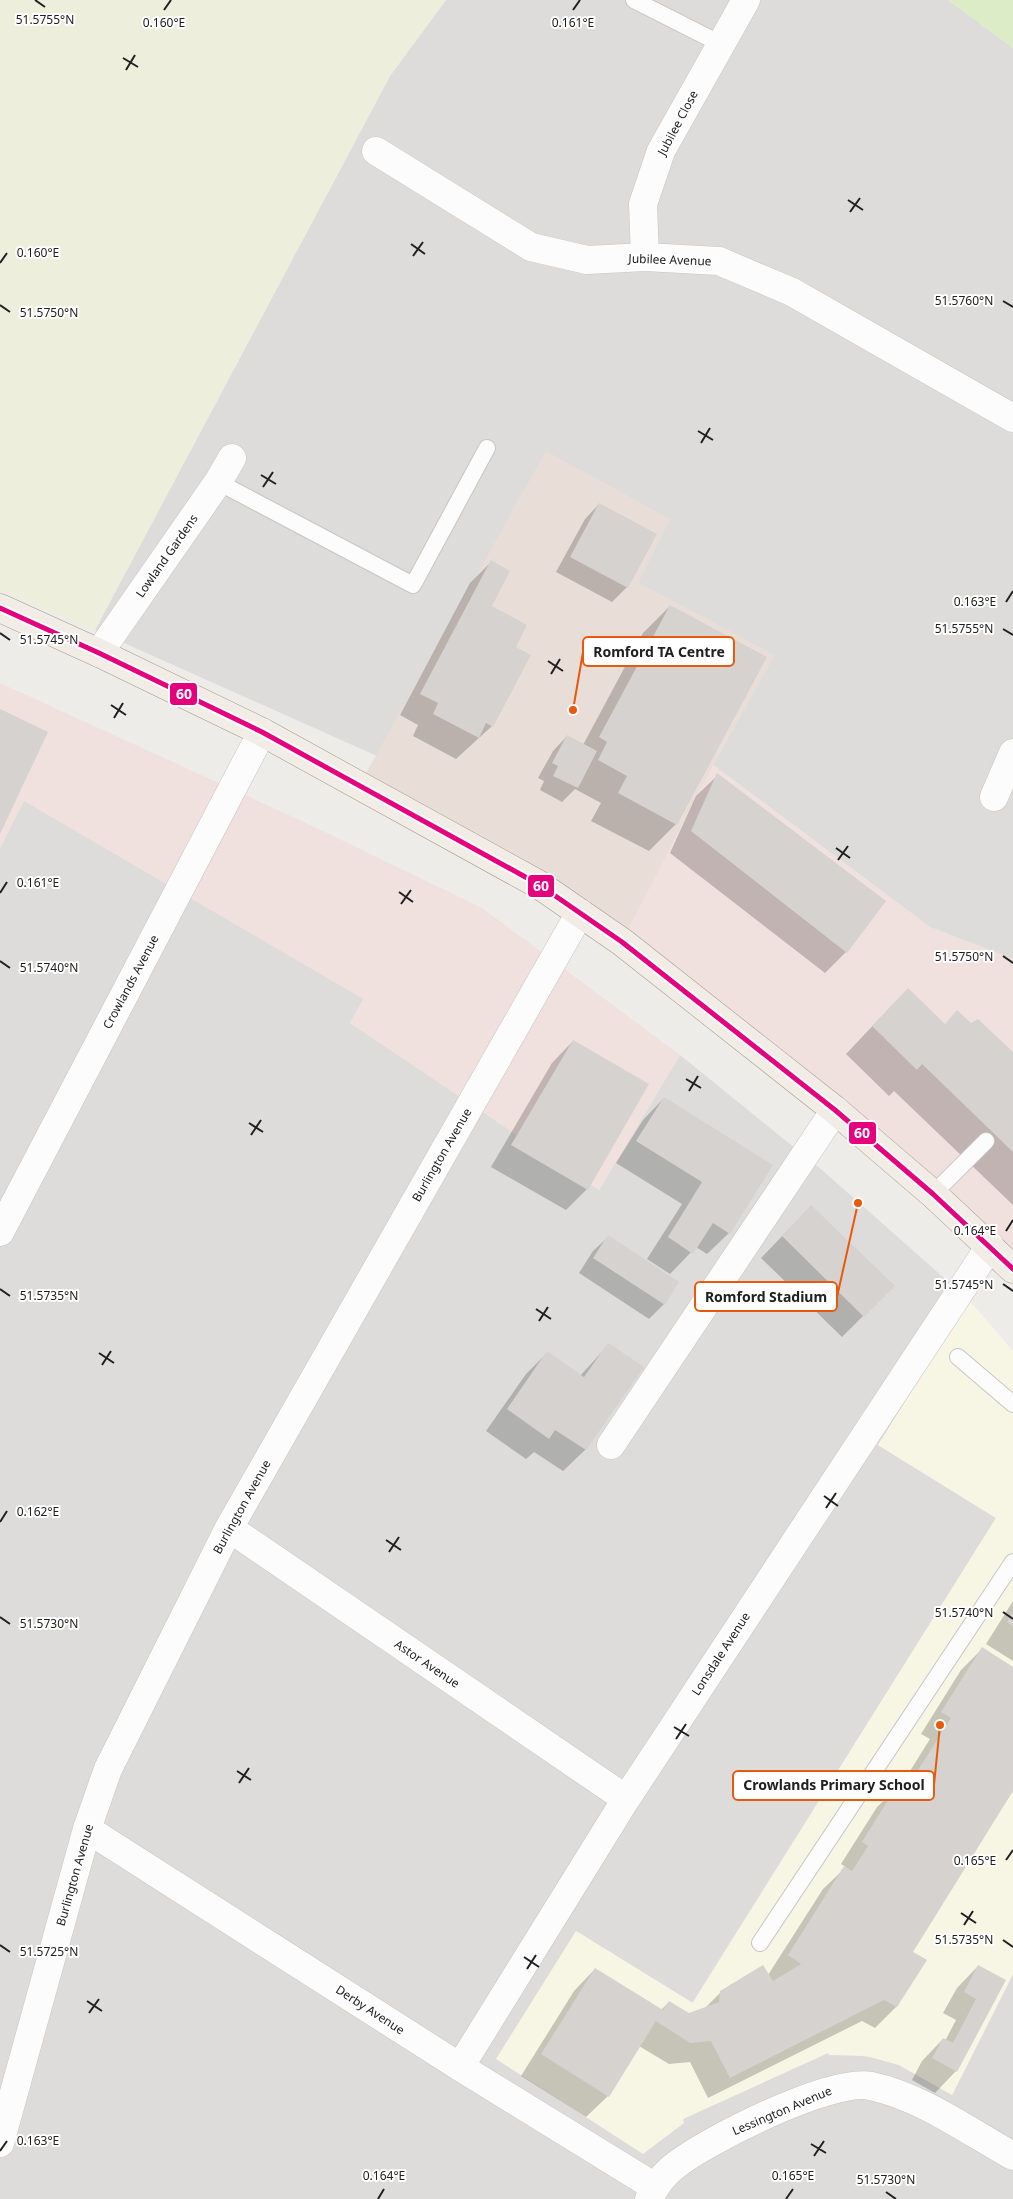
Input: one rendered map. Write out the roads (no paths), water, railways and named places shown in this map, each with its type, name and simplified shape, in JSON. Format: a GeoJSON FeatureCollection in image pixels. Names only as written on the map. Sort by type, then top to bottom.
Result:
{"type":"FeatureCollection","features":[{"type":"Feature","properties":{"kind":"main road"},"geometry":{"type":"LineString","coordinates":[[0,608],[99,653],[262,732],[538,884],[622,942],[835,1110],[933,1194],[1013,1269]]}},
{"type":"Feature","properties":{"kind":"street","name":"Jubilee Close"},"geometry":{"type":"LineString","coordinates":[[645,257],[644,204],[661,151],[746,0]]}},
{"type":"Feature","properties":{"kind":"street","name":"Jubilee Avenue"},"geometry":{"type":"LineString","coordinates":[[376,151],[531,247],[587,260],[645,257],[719,261],[792,292],[1013,418]]}},
{"type":"Feature","properties":{"kind":"street","name":"Lowland Gardens"},"geometry":{"type":"LineString","coordinates":[[99,653],[218,482],[232,458]]}},
{"type":"Feature","properties":{"kind":"street","name":"Crowlands Avenue"},"geometry":{"type":"LineString","coordinates":[[0,1232],[262,732]]}},
{"type":"Feature","properties":{"kind":"street"},"geometry":{"type":"LineString","coordinates":[[994,797],[1013,753]]}},
{"type":"Feature","properties":{"kind":"street","name":"Burlington Avenue"},"geometry":{"type":"LineString","coordinates":[[0,2143],[87,1829],[108,1769],[229,1528],[580,913]]}},
{"type":"Feature","properties":{"kind":"street"},"geometry":{"type":"LineString","coordinates":[[612,1445],[835,1110]]}},
{"type":"Feature","properties":{"kind":"street","name":"Lonsdale Avenue"},"geometry":{"type":"LineString","coordinates":[[460,2067],[626,1799],[990,1246]]}},
{"type":"Feature","properties":{"kind":"street","name":"Astor Avenue"},"geometry":{"type":"LineString","coordinates":[[229,1528],[626,1799]]}},
{"type":"Feature","properties":{"kind":"street","name":"Derby Avenue"},"geometry":{"type":"LineString","coordinates":[[87,1829],[460,2067],[652,2193]]}},
{"type":"Feature","properties":{"kind":"street","name":"Lessington Avenue"},"geometry":{"type":"LineString","coordinates":[[652,2193],[671,2169],[713,2141],[816,2094],[843,2086],[869,2085],[895,2093],[925,2106],[1013,2156]]}},
{"type":"Feature","properties":{"kind":"lane"},"geometry":{"type":"LineString","coordinates":[[634,0],[721,44]]}},
{"type":"Feature","properties":{"kind":"lane"},"geometry":{"type":"LineString","coordinates":[[218,482],[413,585],[487,448]]}},
{"type":"Feature","properties":{"kind":"lane"},"geometry":{"type":"LineString","coordinates":[[933,1194],[986,1141]]}},
{"type":"Feature","properties":{"kind":"lane"},"geometry":{"type":"LineString","coordinates":[[958,1357],[1013,1404]]}},
{"type":"Feature","properties":{"kind":"lane"},"geometry":{"type":"LineString","coordinates":[[760,1943],[1013,1562]]}},
{"type":"Feature","properties":{"kind":"place","name":"Romford TA Centre"},"geometry":{"type":"Point","coordinates":[573,710]}},
{"type":"Feature","properties":{"kind":"place","name":"Romford Stadium"},"geometry":{"type":"Point","coordinates":[858,1203]}},
{"type":"Feature","properties":{"kind":"place","name":"Crowlands Primary School"},"geometry":{"type":"Point","coordinates":[940,1725]}}]}
